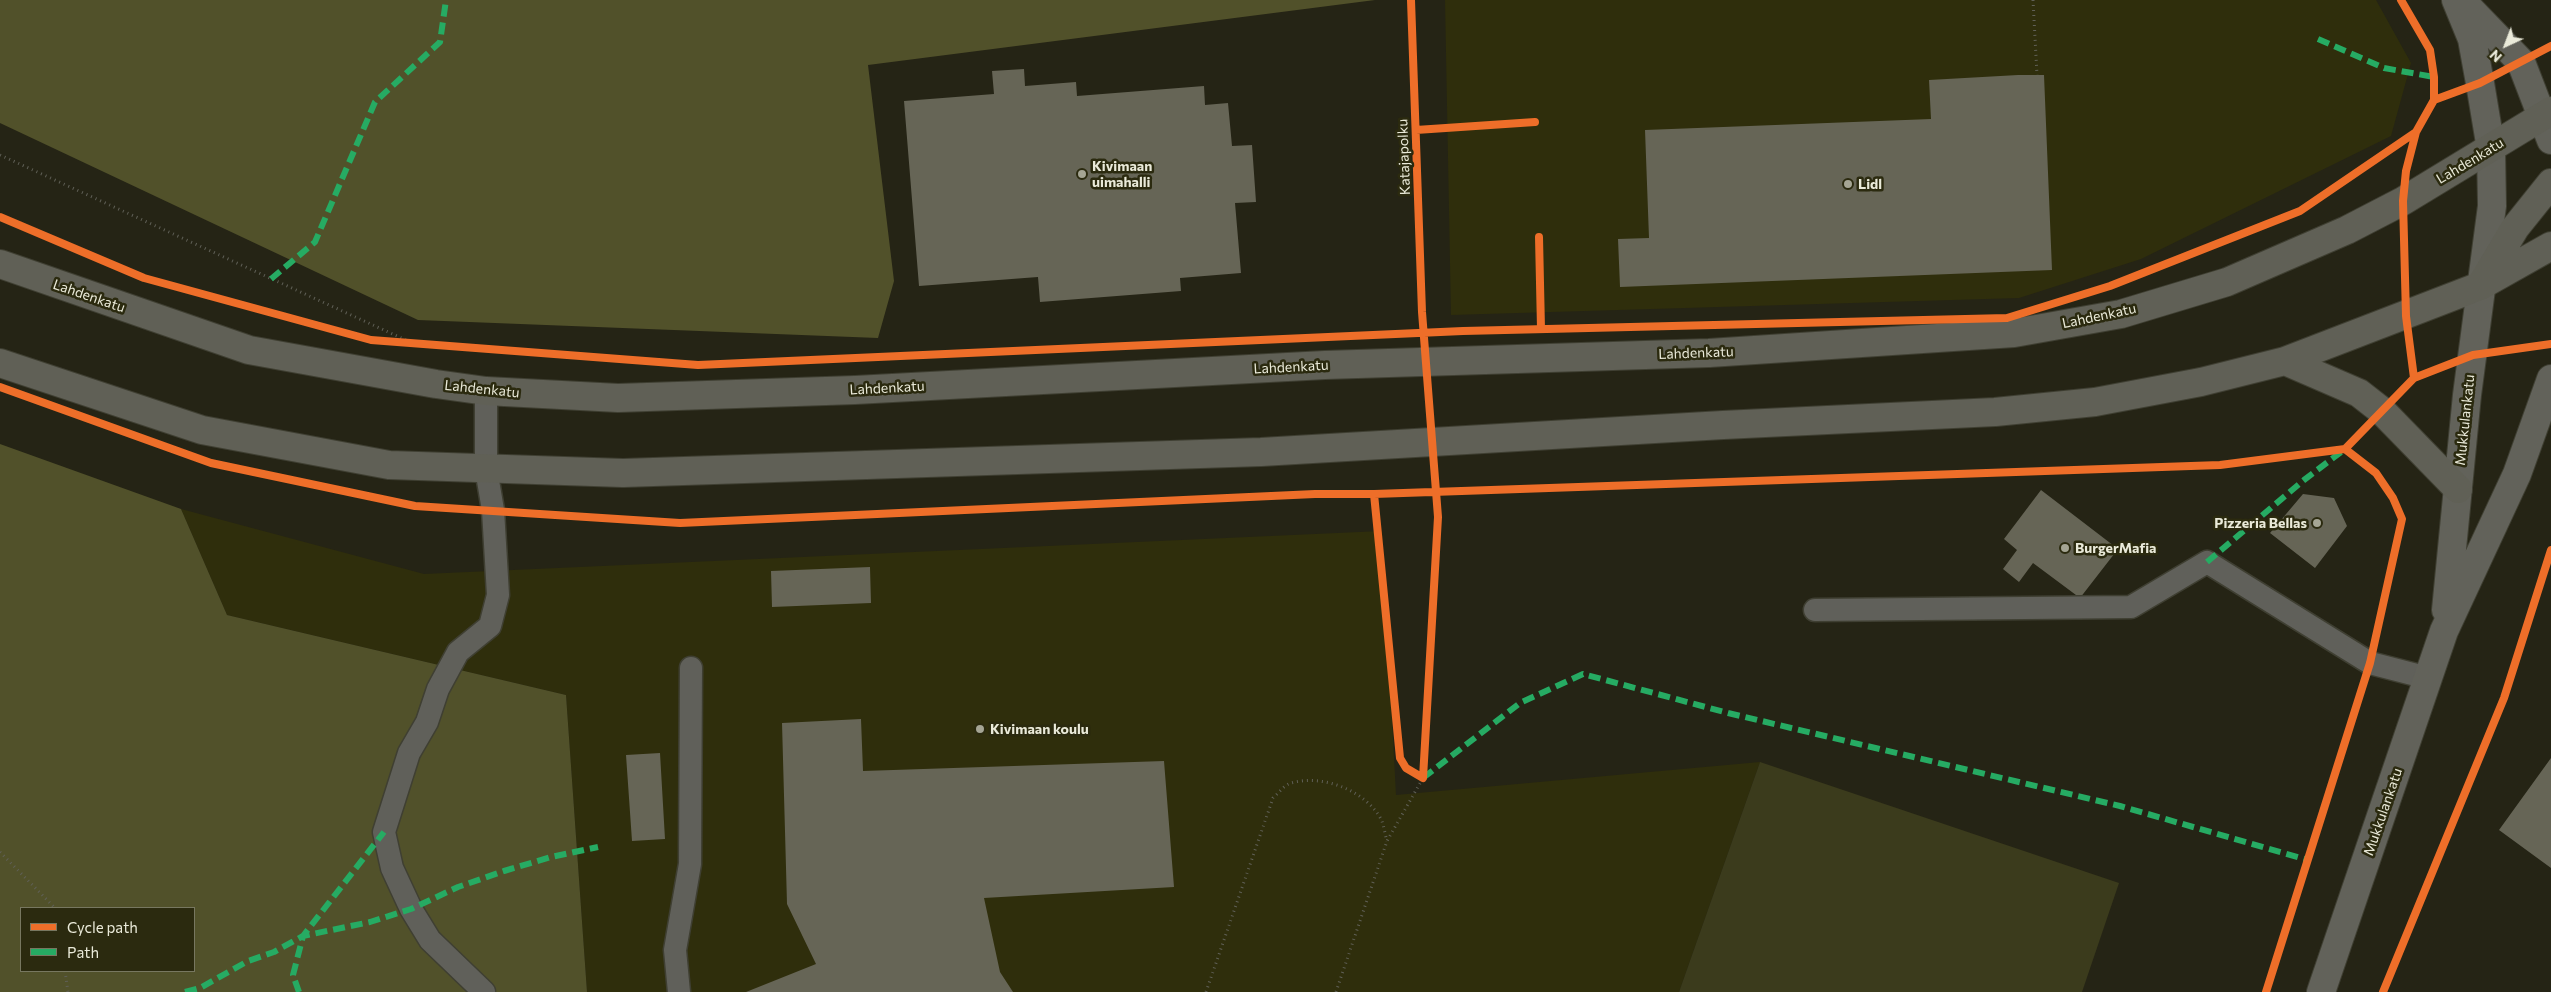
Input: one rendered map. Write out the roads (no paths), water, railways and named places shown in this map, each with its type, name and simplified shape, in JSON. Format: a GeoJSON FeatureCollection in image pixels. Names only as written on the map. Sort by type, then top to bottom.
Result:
{"type":"FeatureCollection","features":[{"type":"Feature","properties":{"kind":"main road","name":"Lahdenkatu"},"geometry":{"type":"LineString","coordinates":[[0,264],[249,350],[436,384],[486,391],[618,398],[845,390],[1325,365],[1709,353],[2014,333],[2121,314],[2227,282],[2347,230],[2403,201],[2491,149],[2548,123]]}},
{"type":"Feature","properties":{"kind":"main road"},"geometry":{"type":"LineString","coordinates":[[2480,286],[2515,228],[2551,184]]}},
{"type":"Feature","properties":{"kind":"main road"},"geometry":{"type":"LineString","coordinates":[[0,363],[202,430],[389,465],[624,473],[1241,453],[1713,425],[1995,412],[2095,402],[2201,382],[2285,361],[2480,286],[2551,246]]}},
{"type":"Feature","properties":{"kind":"main road"},"geometry":{"type":"LineString","coordinates":[[2285,361],[2359,393],[2382,411],[2458,489]]}},
{"type":"Feature","properties":{"kind":"street","name":"Mukkulankatu"},"geometry":{"type":"LineString","coordinates":[[2444,631],[2480,286],[2492,206],[2491,149],[2472,39],[2456,0]]}},
{"type":"Feature","properties":{"kind":"street"},"geometry":{"type":"LineString","coordinates":[[2460,0],[2521,62],[2548,123]]}},
{"type":"Feature","properties":{"kind":"street","name":"Mukkulankatu"},"geometry":{"type":"LineString","coordinates":[[2321,992],[2444,631],[2517,474],[2551,379]]}},
{"type":"Feature","properties":{"kind":"lane"},"geometry":{"type":"LineString","coordinates":[[484,992],[430,940],[411,909],[392,868],[384,832],[409,753],[427,722],[438,689],[458,652],[490,626],[498,595],[492,510],[486,469],[486,391]]}},
{"type":"Feature","properties":{"kind":"lane"},"geometry":{"type":"LineString","coordinates":[[1815,610],[2131,607],[2207,562],[2370,663],[2428,678]]}},
{"type":"Feature","properties":{"kind":"lane"},"geometry":{"type":"LineString","coordinates":[[679,992],[675,950],[690,864],[692,668]]}},
{"type":"Feature","properties":{"kind":"place","name":"Kivimaan uimahalli"},"geometry":{"type":"Point","coordinates":[1082,174]}},
{"type":"Feature","properties":{"kind":"place","name":"Lidl"},"geometry":{"type":"Point","coordinates":[1848,184]}},
{"type":"Feature","properties":{"kind":"place","name":"Pizzeria Bellas"},"geometry":{"type":"Point","coordinates":[2317,523]}},
{"type":"Feature","properties":{"kind":"place","name":"BurgerMafia"},"geometry":{"type":"Point","coordinates":[2065,548]}},
{"type":"Feature","properties":{"kind":"place","name":"Kivimaan koulu"},"geometry":{"type":"Point","coordinates":[980,729]}}]}
